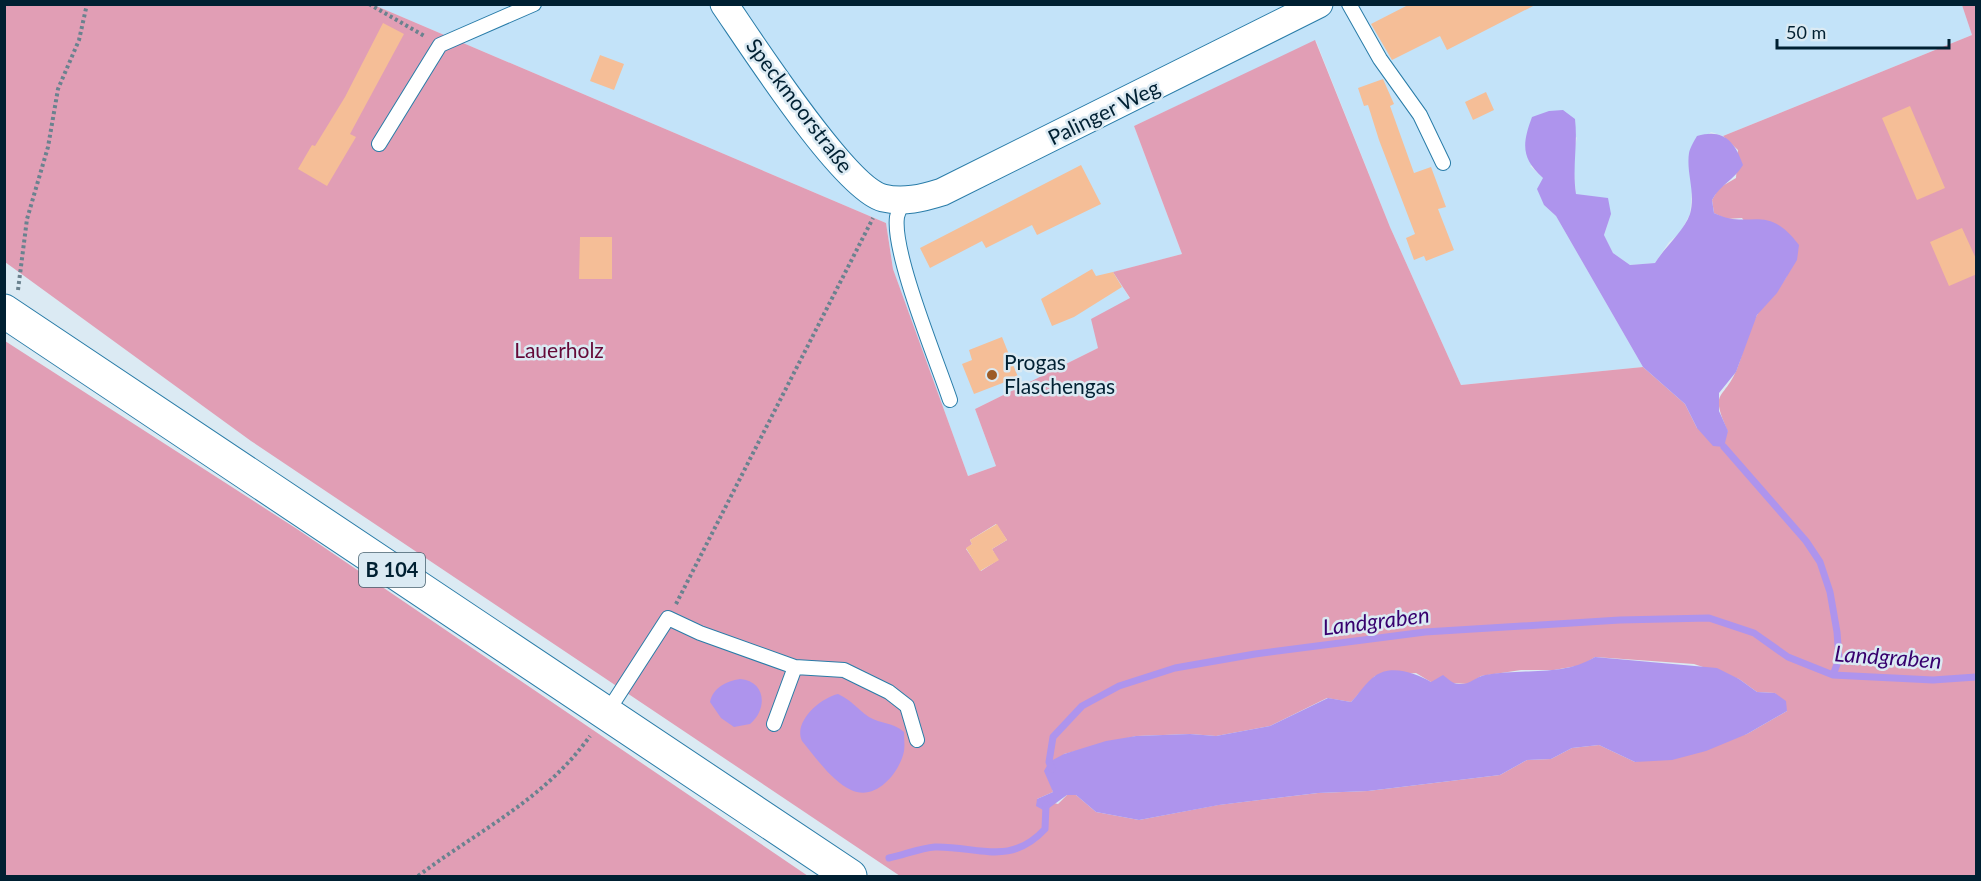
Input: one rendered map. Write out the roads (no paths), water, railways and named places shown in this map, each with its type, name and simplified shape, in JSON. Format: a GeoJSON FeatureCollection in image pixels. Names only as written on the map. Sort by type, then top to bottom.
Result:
{"type":"FeatureCollection","features":[{"type":"Feature","properties":{"kind":"main road","name":"B 104"},"geometry":{"type":"LineString","coordinates":[[8,313],[850,876]]}},
{"type":"Feature","properties":{"kind":"street","name":"Speckmoorstraße"},"geometry":{"type":"LineString","coordinates":[[724,4],[823,142],[865,189],[893,199]]}},
{"type":"Feature","properties":{"kind":"street","name":"Palinger Weg"},"geometry":{"type":"LineString","coordinates":[[893,199],[942,192],[1319,4]]}},
{"type":"Feature","properties":{"kind":"lane"},"geometry":{"type":"LineString","coordinates":[[379,144],[440,45],[534,4]]}},
{"type":"Feature","properties":{"kind":"lane"},"geometry":{"type":"LineString","coordinates":[[1349,4],[1380,58],[1420,115],[1443,163]]}},
{"type":"Feature","properties":{"kind":"lane"},"geometry":{"type":"LineString","coordinates":[[893,199],[905,267],[950,400]]}},
{"type":"Feature","properties":{"kind":"lane"},"geometry":{"type":"LineString","coordinates":[[606,714],[668,618],[700,633],[795,667],[844,670],[889,692],[907,706],[917,740]]}},
{"type":"Feature","properties":{"kind":"lane"},"geometry":{"type":"LineString","coordinates":[[774,724],[795,667]]}},
{"type":"Feature","properties":{"kind":"waterway"},"geometry":{"type":"LineString","coordinates":[[1724,447],[1806,541],[1820,562],[1830,592],[1837,632],[1839,659],[1833,675]]}},
{"type":"Feature","properties":{"kind":"waterway","name":"Landgraben"},"geometry":{"type":"LineString","coordinates":[[1052,769],[1049,762],[1053,737],[1082,706],[1119,686],[1175,668],[1255,654],[1425,632],[1620,620],[1709,618],[1754,633],[1788,657],[1833,675],[1933,680],[1976,677]]}},
{"type":"Feature","properties":{"kind":"waterway","name":"Landgraben"},"geometry":{"type":"LineString","coordinates":[[889,858],[935,847],[993,852],[1019,848],[1032,841],[1045,829],[1046,805]]}},
{"type":"Feature","properties":{"kind":"place","name":"Progas Flaschengas"},"geometry":{"type":"Point","coordinates":[992,375]}},
{"type":"Feature","properties":{"kind":"park label","name":"Lauerholz"},"geometry":{"type":"Point","coordinates":[559,351]}}]}
